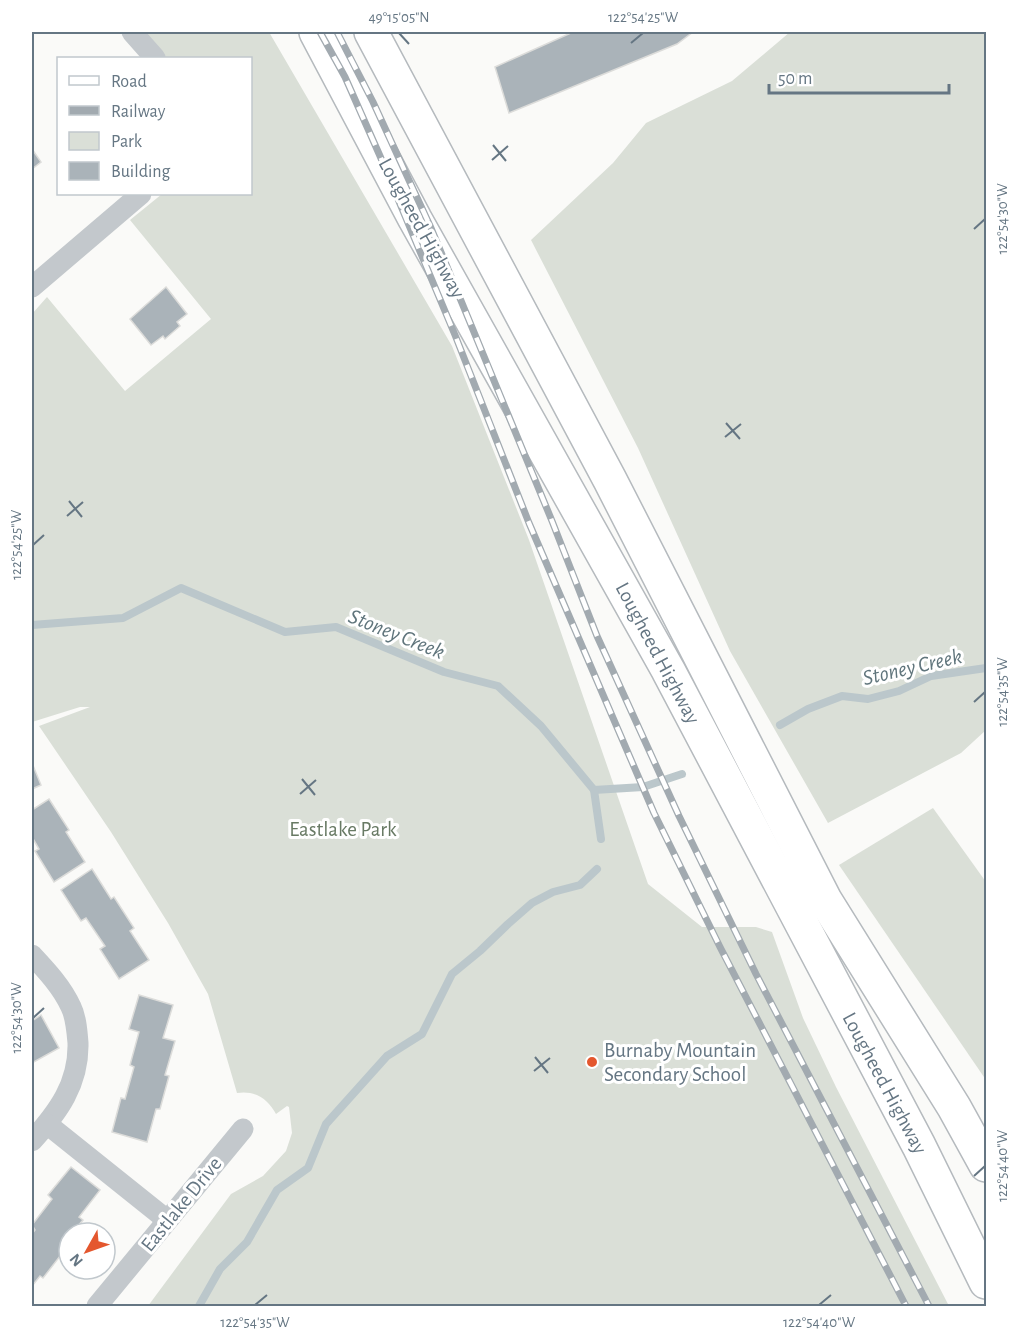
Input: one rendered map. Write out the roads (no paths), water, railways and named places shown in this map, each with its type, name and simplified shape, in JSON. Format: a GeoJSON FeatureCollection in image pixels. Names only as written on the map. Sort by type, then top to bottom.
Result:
{"type":"FeatureCollection","features":[{"type":"Feature","properties":{"kind":"main road","name":"Lougheed Highway"},"geometry":{"type":"LineString","coordinates":[[316,32],[415,219],[668,670],[746,819],[954,1107],[987,1165]]}},
{"type":"Feature","properties":{"kind":"main road","name":"Lougheed Highway"},"geometry":{"type":"LineString","coordinates":[[371,32],[610,480],[775,804],[811,908],[919,1146],[987,1282]]}},
{"type":"Feature","properties":{"kind":"street"},"geometry":{"type":"LineString","coordinates":[[132,32],[154,57]]}},
{"type":"Feature","properties":{"kind":"street"},"geometry":{"type":"LineString","coordinates":[[32,286],[140,195]]}},
{"type":"Feature","properties":{"kind":"street"},"geometry":{"type":"LineString","coordinates":[[32,955],[62,990],[72,1008],[77,1031],[78,1053],[75,1077],[65,1098],[32,1141]]}},
{"type":"Feature","properties":{"kind":"street"},"geometry":{"type":"LineString","coordinates":[[47,1124],[168,1220]]}},
{"type":"Feature","properties":{"kind":"street","name":"Eastlake Drive"},"geometry":{"type":"LineString","coordinates":[[97,1306],[243,1129]]}},
{"type":"Feature","properties":{"kind":"waterway","name":"Stoney Creek"},"geometry":{"type":"LineString","coordinates":[[32,625],[123,618],[181,588],[285,632],[336,627],[444,672],[498,686],[541,726],[594,790],[643,787],[682,774]]}},
{"type":"Feature","properties":{"kind":"waterway","name":"Stoney Creek"},"geometry":{"type":"LineString","coordinates":[[780,725],[808,709],[842,696],[868,699],[899,691],[931,676],[986,668]]}},
{"type":"Feature","properties":{"kind":"waterway"},"geometry":{"type":"LineString","coordinates":[[594,790],[601,839]]}},
{"type":"Feature","properties":{"kind":"waterway"},"geometry":{"type":"LineString","coordinates":[[199,1306],[220,1269],[247,1242],[277,1190],[308,1168],[326,1124],[387,1056],[422,1034],[452,974],[532,903],[553,892],[580,885],[597,869]]}},
{"type":"Feature","properties":{"kind":"railway"},"geometry":{"type":"LineString","coordinates":[[320,32],[345,77],[380,156],[455,335],[529,523],[654,813],[720,947],[906,1306]]}},
{"type":"Feature","properties":{"kind":"railway"},"geometry":{"type":"LineString","coordinates":[[337,32],[373,102],[431,228],[597,636],[679,816],[756,974],[929,1306]]}},
{"type":"Feature","properties":{"kind":"place","name":"Burnaby Mountain Secondary School"},"geometry":{"type":"Point","coordinates":[592,1062]}},
{"type":"Feature","properties":{"kind":"park label","name":"Eastlake Park"},"geometry":{"type":"Point","coordinates":[343,829]}}]}
